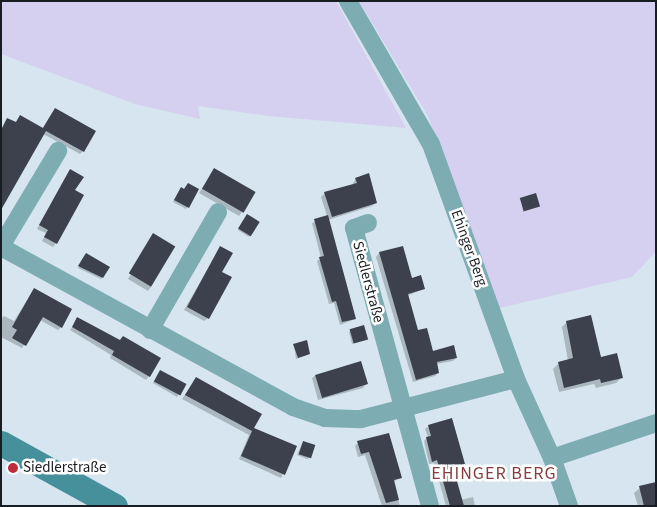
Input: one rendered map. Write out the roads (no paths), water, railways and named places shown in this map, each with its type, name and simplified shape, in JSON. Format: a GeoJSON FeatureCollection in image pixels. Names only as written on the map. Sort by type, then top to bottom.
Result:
{"type":"FeatureCollection","features":[{"type":"Feature","properties":{"kind":"main road"},"geometry":{"type":"LineString","coordinates":[[1,443],[115,506]]}},
{"type":"Feature","properties":{"kind":"street","name":"Ehinger Berg"},"geometry":{"type":"LineString","coordinates":[[348,1],[431,144],[516,379],[552,458],[569,506]]}},
{"type":"Feature","properties":{"kind":"street"},"geometry":{"type":"LineString","coordinates":[[58,151],[1,246],[150,330],[293,407],[325,418],[361,419],[516,379]]}},
{"type":"Feature","properties":{"kind":"street"},"geometry":{"type":"LineString","coordinates":[[150,330],[218,212]]}},
{"type":"Feature","properties":{"kind":"street","name":"Siedlerstraße"},"geometry":{"type":"LineString","coordinates":[[368,223],[354,228],[430,506]]}},
{"type":"Feature","properties":{"kind":"street"},"geometry":{"type":"LineString","coordinates":[[552,458],[656,423]]}},
{"type":"Feature","properties":{"kind":"place","name":"Siedlerstraße"},"geometry":{"type":"Point","coordinates":[13,468]}},
{"type":"Feature","properties":{"kind":"district","name":"EHINGER BERG"},"geometry":{"type":"Point","coordinates":[494,474]}}]}
